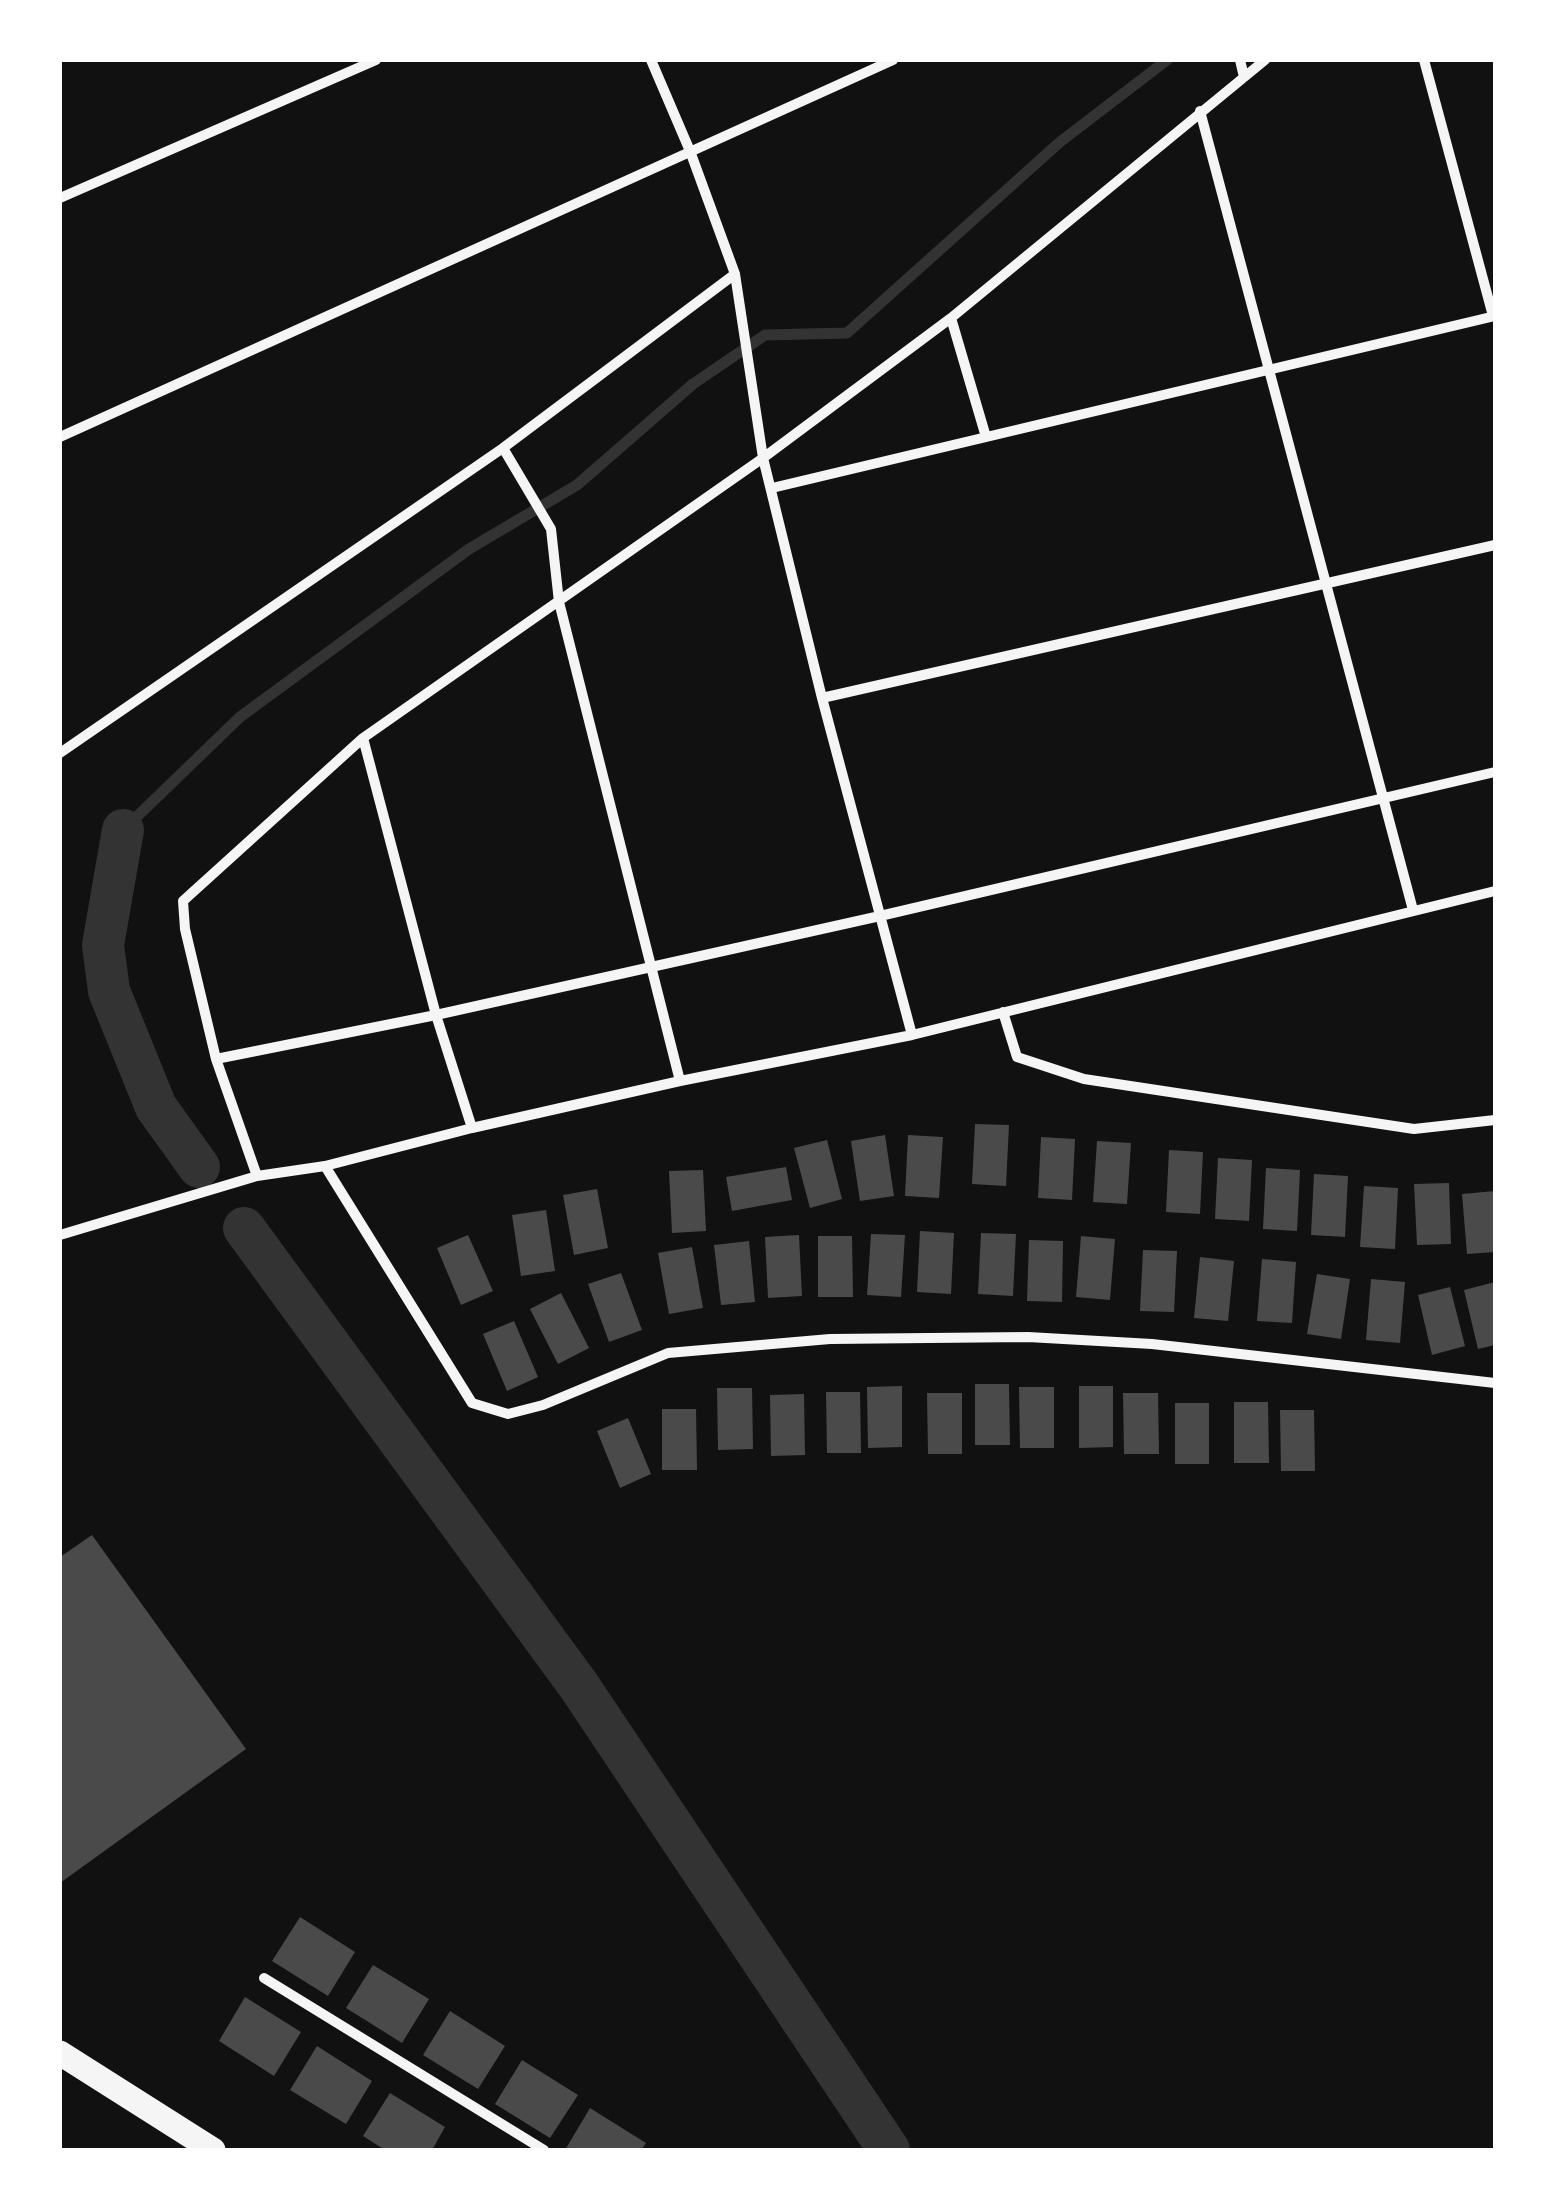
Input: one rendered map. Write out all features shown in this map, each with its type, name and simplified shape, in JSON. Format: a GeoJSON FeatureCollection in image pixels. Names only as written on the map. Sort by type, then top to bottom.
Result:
{"type":"FeatureCollection","features":[{"type":"Feature","properties":{"kind":"main road"},"geometry":{"type":"LineString","coordinates":[[60,2053],[213,2150]]}},
{"type":"Feature","properties":{"kind":"street"},"geometry":{"type":"LineString","coordinates":[[60,198],[376,60]]}},
{"type":"Feature","properties":{"kind":"street"},"geometry":{"type":"LineString","coordinates":[[650,60],[690,151],[736,274],[763,458],[912,1035]]}},
{"type":"Feature","properties":{"kind":"street"},"geometry":{"type":"LineString","coordinates":[[60,437],[893,60]]}},
{"type":"Feature","properties":{"kind":"street"},"geometry":{"type":"LineString","coordinates":[[1240,60],[1244,77]]}},
{"type":"Feature","properties":{"kind":"street"},"geometry":{"type":"LineString","coordinates":[[257,1176],[216,1059],[182,902],[363,738],[763,458],[951,318],[1265,60]]}},
{"type":"Feature","properties":{"kind":"street"},"geometry":{"type":"LineString","coordinates":[[772,488],[1494,316],[1424,60]]}},
{"type":"Feature","properties":{"kind":"street"},"geometry":{"type":"LineString","coordinates":[[1200,111],[1413,910]]}},
{"type":"Feature","properties":{"kind":"street"},"geometry":{"type":"LineString","coordinates":[[60,753],[503,448],[736,274]]}},
{"type":"Feature","properties":{"kind":"street"},"geometry":{"type":"LineString","coordinates":[[951,318],[986,437]]}},
{"type":"Feature","properties":{"kind":"street"},"geometry":{"type":"LineString","coordinates":[[503,448],[551,529],[559,602],[680,1081]]}},
{"type":"Feature","properties":{"kind":"street"},"geometry":{"type":"LineString","coordinates":[[822,698],[1495,545]]}},
{"type":"Feature","properties":{"kind":"street"},"geometry":{"type":"LineString","coordinates":[[363,738],[436,1015],[472,1128]]}},
{"type":"Feature","properties":{"kind":"street"},"geometry":{"type":"LineString","coordinates":[[216,1059],[436,1015],[880,916],[1495,772]]}},
{"type":"Feature","properties":{"kind":"street"},"geometry":{"type":"LineString","coordinates":[[60,1235],[257,1176],[325,1166],[680,1081],[912,1035],[1495,891]]}},
{"type":"Feature","properties":{"kind":"street"},"geometry":{"type":"LineString","coordinates":[[1003,1012],[1017,1057],[1084,1078],[1414,1129],[1495,1120]]}},
{"type":"Feature","properties":{"kind":"street"},"geometry":{"type":"LineString","coordinates":[[325,1166],[472,1403],[508,1414],[543,1405],[668,1353],[830,1339],[1028,1337],[1152,1344],[1495,1383]]}},
{"type":"Feature","properties":{"kind":"street"},"geometry":{"type":"LineString","coordinates":[[264,1978],[544,2150]]}},
{"type":"Feature","properties":{"kind":"building"},"geometry":{"type":"Polygon","coordinates":[[[975,1124],[1009,1125],[1006,1186],[972,1184],[975,1124]]]}},
{"type":"Feature","properties":{"kind":"building"},"geometry":{"type":"Polygon","coordinates":[[[885,1135],[894,1196],[860,1201],[851,1141],[885,1135]]]}},
{"type":"Feature","properties":{"kind":"building"},"geometry":{"type":"Polygon","coordinates":[[[908,1135],[943,1137],[939,1198],[905,1196],[908,1135]]]}},
{"type":"Feature","properties":{"kind":"building"},"geometry":{"type":"Polygon","coordinates":[[[1041,1137],[1075,1139],[1072,1200],[1038,1198],[1041,1137]]]}},
{"type":"Feature","properties":{"kind":"building"},"geometry":{"type":"Polygon","coordinates":[[[827,1140],[842,1199],[810,1208],[794,1148],[827,1140]]]}},
{"type":"Feature","properties":{"kind":"building"},"geometry":{"type":"Polygon","coordinates":[[[1097,1141],[1131,1143],[1127,1204],[1093,1202],[1097,1141]]]}},
{"type":"Feature","properties":{"kind":"building"},"geometry":{"type":"Polygon","coordinates":[[[1169,1150],[1203,1152],[1200,1214],[1166,1212],[1169,1150]]]}},
{"type":"Feature","properties":{"kind":"building"},"geometry":{"type":"Polygon","coordinates":[[[1218,1158],[1252,1160],[1249,1221],[1215,1219],[1218,1158]]]}},
{"type":"Feature","properties":{"kind":"building"},"geometry":{"type":"Polygon","coordinates":[[[786,1167],[792,1200],[732,1211],[726,1177],[786,1167]]]}},
{"type":"Feature","properties":{"kind":"building"},"geometry":{"type":"Polygon","coordinates":[[[1266,1168],[1300,1170],[1297,1231],[1263,1229],[1266,1168]]]}},
{"type":"Feature","properties":{"kind":"building"},"geometry":{"type":"Polygon","coordinates":[[[703,1170],[706,1231],[672,1233],[669,1171],[703,1170]]]}},
{"type":"Feature","properties":{"kind":"building"},"geometry":{"type":"Polygon","coordinates":[[[1314,1174],[1348,1176],[1345,1237],[1311,1235],[1314,1174]]]}},
{"type":"Feature","properties":{"kind":"building"},"geometry":{"type":"Polygon","coordinates":[[[1449,1183],[1451,1244],[1417,1245],[1414,1184],[1449,1183]]]}},
{"type":"Feature","properties":{"kind":"building"},"geometry":{"type":"Polygon","coordinates":[[[1364,1186],[1398,1188],[1395,1249],[1360,1247],[1364,1186]]]}},
{"type":"Feature","properties":{"kind":"building"},"geometry":{"type":"Polygon","coordinates":[[[597,1189],[608,1248],[574,1255],[563,1195],[597,1189]]]}},
{"type":"Feature","properties":{"kind":"building"},"geometry":{"type":"Polygon","coordinates":[[[1495,1191],[1495,1252],[1467,1254],[1462,1194],[1495,1191]]]}},
{"type":"Feature","properties":{"kind":"building"},"geometry":{"type":"Polygon","coordinates":[[[546,1210],[555,1271],[521,1276],[512,1215],[546,1210]]]}},
{"type":"Feature","properties":{"kind":"building"},"geometry":{"type":"Polygon","coordinates":[[[920,1231],[954,1233],[951,1294],[917,1292],[920,1231]]]}},
{"type":"Feature","properties":{"kind":"building"},"geometry":{"type":"Polygon","coordinates":[[[981,1233],[1016,1234],[1013,1296],[978,1294],[981,1233]]]}},
{"type":"Feature","properties":{"kind":"building"},"geometry":{"type":"Polygon","coordinates":[[[871,1234],[905,1235],[901,1297],[867,1295],[871,1234]]]}},
{"type":"Feature","properties":{"kind":"building"},"geometry":{"type":"Polygon","coordinates":[[[468,1235],[493,1291],[461,1305],[437,1248],[468,1235]]]}},
{"type":"Feature","properties":{"kind":"building"},"geometry":{"type":"Polygon","coordinates":[[[799,1235],[802,1296],[768,1298],[765,1237],[799,1235]]]}},
{"type":"Feature","properties":{"kind":"building"},"geometry":{"type":"Polygon","coordinates":[[[818,1236],[852,1236],[853,1297],[818,1297],[818,1236]]]}},
{"type":"Feature","properties":{"kind":"building"},"geometry":{"type":"Polygon","coordinates":[[[1081,1236],[1115,1239],[1110,1300],[1076,1297],[1081,1236]]]}},
{"type":"Feature","properties":{"kind":"building"},"geometry":{"type":"Polygon","coordinates":[[[1029,1240],[1063,1241],[1062,1302],[1027,1301],[1029,1240]]]}},
{"type":"Feature","properties":{"kind":"building"},"geometry":{"type":"Polygon","coordinates":[[[749,1241],[755,1302],[721,1305],[714,1245],[749,1241]]]}},
{"type":"Feature","properties":{"kind":"building"},"geometry":{"type":"Polygon","coordinates":[[[692,1247],[703,1308],[669,1314],[658,1253],[692,1247]]]}},
{"type":"Feature","properties":{"kind":"building"},"geometry":{"type":"Polygon","coordinates":[[[1143,1250],[1177,1251],[1174,1312],[1140,1311],[1143,1250]]]}},
{"type":"Feature","properties":{"kind":"building"},"geometry":{"type":"Polygon","coordinates":[[[1200,1257],[1234,1261],[1228,1321],[1194,1318],[1200,1257]]]}},
{"type":"Feature","properties":{"kind":"building"},"geometry":{"type":"Polygon","coordinates":[[[1262,1259],[1296,1262],[1292,1323],[1257,1321],[1262,1259]]]}},
{"type":"Feature","properties":{"kind":"building"},"geometry":{"type":"Polygon","coordinates":[[[621,1273],[642,1330],[609,1342],[588,1284],[621,1273]]]}},
{"type":"Feature","properties":{"kind":"building"},"geometry":{"type":"Polygon","coordinates":[[[1317,1274],[1350,1279],[1341,1339],[1307,1334],[1317,1274]]]}},
{"type":"Feature","properties":{"kind":"building"},"geometry":{"type":"Polygon","coordinates":[[[1371,1279],[1405,1282],[1400,1343],[1366,1340],[1371,1279]]]}},
{"type":"Feature","properties":{"kind":"building"},"geometry":{"type":"Polygon","coordinates":[[[1495,1282],[1495,1345],[1478,1349],[1464,1290],[1495,1282]]]}},
{"type":"Feature","properties":{"kind":"building"},"geometry":{"type":"Polygon","coordinates":[[[1450,1287],[1465,1346],[1432,1355],[1418,1295],[1450,1287]]]}},
{"type":"Feature","properties":{"kind":"building"},"geometry":{"type":"Polygon","coordinates":[[[561,1293],[589,1348],[558,1364],[530,1309],[561,1293]]]}},
{"type":"Feature","properties":{"kind":"building"},"geometry":{"type":"Polygon","coordinates":[[[514,1321],[538,1377],[507,1391],[483,1334],[514,1321]]]}},
{"type":"Feature","properties":{"kind":"building"},"geometry":{"type":"Polygon","coordinates":[[[975,1384],[1009,1384],[1010,1445],[975,1445],[975,1384]]]}},
{"type":"Feature","properties":{"kind":"building"},"geometry":{"type":"Polygon","coordinates":[[[902,1386],[902,1447],[868,1448],[867,1387],[902,1386]]]}},
{"type":"Feature","properties":{"kind":"building"},"geometry":{"type":"Polygon","coordinates":[[[1079,1386],[1113,1386],[1113,1447],[1079,1448],[1079,1386]]]}},
{"type":"Feature","properties":{"kind":"building"},"geometry":{"type":"Polygon","coordinates":[[[1019,1387],[1054,1387],[1054,1448],[1020,1448],[1019,1387]]]}},
{"type":"Feature","properties":{"kind":"building"},"geometry":{"type":"Polygon","coordinates":[[[717,1388],[752,1388],[753,1449],[718,1450],[717,1388]]]}},
{"type":"Feature","properties":{"kind":"building"},"geometry":{"type":"Polygon","coordinates":[[[826,1392],[860,1392],[861,1453],[827,1453],[826,1392]]]}},
{"type":"Feature","properties":{"kind":"building"},"geometry":{"type":"Polygon","coordinates":[[[927,1393],[962,1393],[962,1454],[928,1454],[927,1393]]]}},
{"type":"Feature","properties":{"kind":"building"},"geometry":{"type":"Polygon","coordinates":[[[1123,1393],[1158,1393],[1159,1454],[1124,1454],[1123,1393]]]}},
{"type":"Feature","properties":{"kind":"building"},"geometry":{"type":"Polygon","coordinates":[[[804,1394],[805,1455],[771,1456],[770,1395],[804,1394]]]}},
{"type":"Feature","properties":{"kind":"building"},"geometry":{"type":"Polygon","coordinates":[[[1234,1402],[1268,1402],[1269,1463],[1234,1463],[1234,1402]]]}},
{"type":"Feature","properties":{"kind":"building"},"geometry":{"type":"Polygon","coordinates":[[[1175,1403],[1209,1403],[1209,1464],[1175,1464],[1175,1403]]]}},
{"type":"Feature","properties":{"kind":"building"},"geometry":{"type":"Polygon","coordinates":[[[662,1409],[696,1409],[697,1470],[662,1470],[662,1409]]]}},
{"type":"Feature","properties":{"kind":"building"},"geometry":{"type":"Polygon","coordinates":[[[1280,1410],[1314,1410],[1315,1471],[1281,1471],[1280,1410]]]}},
{"type":"Feature","properties":{"kind":"building"},"geometry":{"type":"Polygon","coordinates":[[[628,1418],[651,1474],[620,1488],[597,1431],[628,1418]]]}},
{"type":"Feature","properties":{"kind":"building"},"geometry":{"type":"Polygon","coordinates":[[[92,1535],[246,1749],[60,1883],[60,1557],[92,1535]]]}},
{"type":"Feature","properties":{"kind":"building"},"geometry":{"type":"Polygon","coordinates":[[[300,1917],[355,1952],[328,1996],[272,1961],[300,1917]]]}},
{"type":"Feature","properties":{"kind":"building"},"geometry":{"type":"Polygon","coordinates":[[[373,1965],[429,1999],[402,2043],[346,2008],[373,1965]]]}},
{"type":"Feature","properties":{"kind":"building"},"geometry":{"type":"Polygon","coordinates":[[[245,1997],[301,2032],[274,2076],[219,2041],[245,1997]]]}},
{"type":"Feature","properties":{"kind":"building"},"geometry":{"type":"Polygon","coordinates":[[[450,2011],[505,2046],[478,2089],[423,2055],[450,2011]]]}},
{"type":"Feature","properties":{"kind":"building"},"geometry":{"type":"Polygon","coordinates":[[[317,2046],[372,2081],[346,2124],[290,2090],[317,2046]]]}},
{"type":"Feature","properties":{"kind":"building"},"geometry":{"type":"Polygon","coordinates":[[[522,2060],[578,2095],[550,2138],[495,2104],[522,2060]]]}},
{"type":"Feature","properties":{"kind":"building"},"geometry":{"type":"Polygon","coordinates":[[[390,2093],[445,2127],[432,2150],[385,2150],[363,2136],[390,2093]]]}},
{"type":"Feature","properties":{"kind":"building"},"geometry":{"type":"Polygon","coordinates":[[[590,2108],[646,2143],[641,2150],[565,2150],[590,2108]]]}},
{"type":"Feature","properties":{"kind":"waterway"},"geometry":{"type":"LineString","coordinates":[[123,830],[240,717],[469,549],[577,485],[693,384],[765,335],[847,333],[1060,142],[1167,60]]}},
{"type":"Feature","properties":{"kind":"waterway"},"geometry":{"type":"LineString","coordinates":[[123,830],[103,945],[109,991],[156,1107],[199,1167]]}},
{"type":"Feature","properties":{"kind":"waterway"},"geometry":{"type":"LineString","coordinates":[[244,1228],[579,1686],[889,2150]]}}]}
